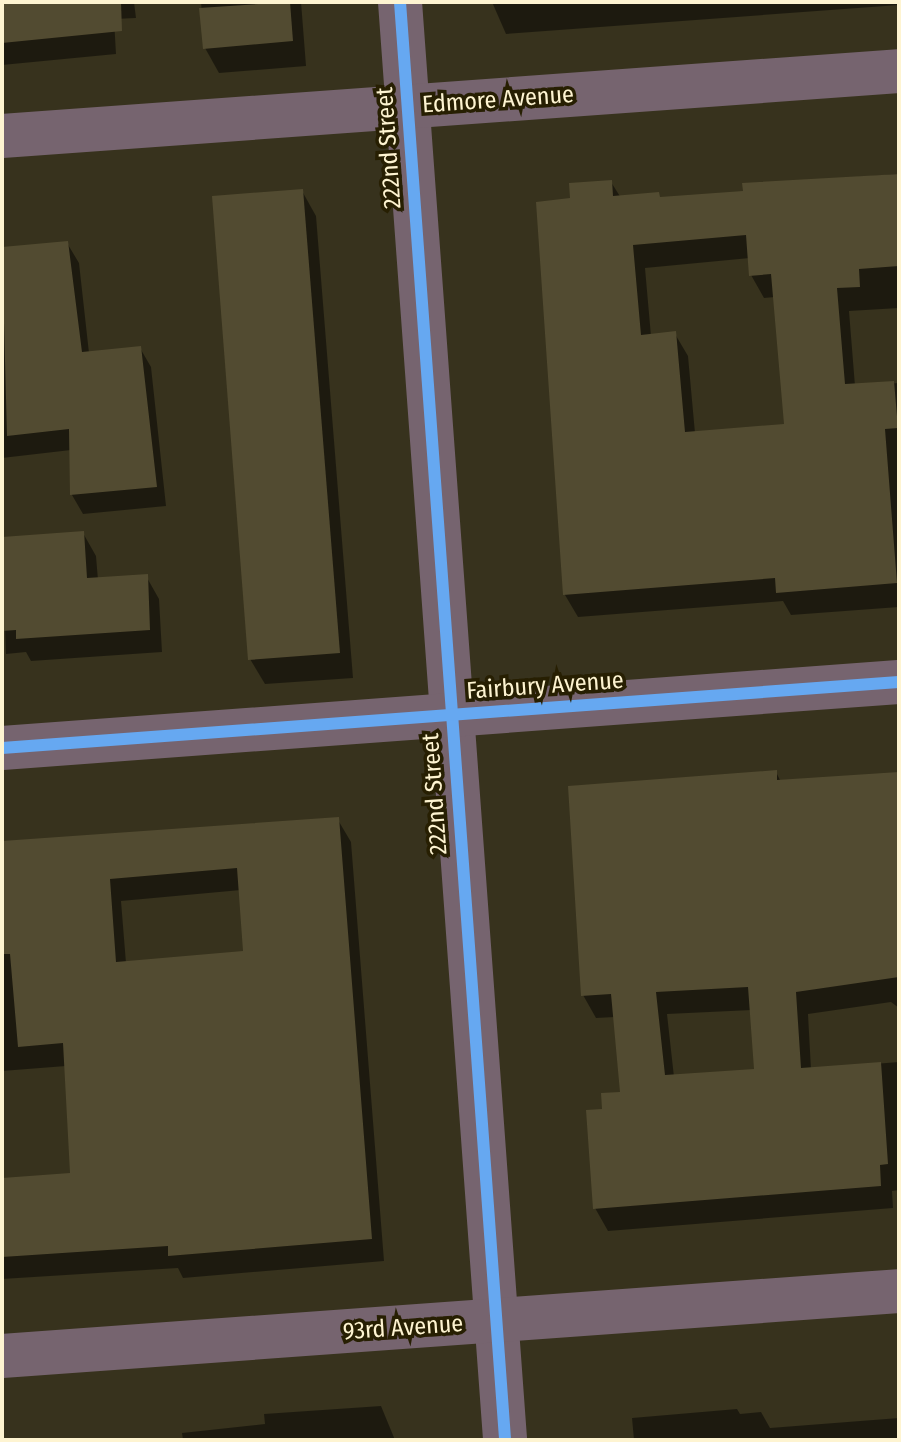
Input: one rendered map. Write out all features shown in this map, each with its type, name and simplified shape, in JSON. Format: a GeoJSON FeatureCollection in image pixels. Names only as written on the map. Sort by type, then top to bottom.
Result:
{"type":"FeatureCollection","features":[{"type":"Feature","properties":{"kind":"street","name":"222nd Street"},"geometry":{"type":"LineString","coordinates":[[400,2],[505,1440]]}},
{"type":"Feature","properties":{"kind":"street","name":"Edmore Avenue"},"geometry":{"type":"LineString","coordinates":[[2,136],[899,71]]}},
{"type":"Feature","properties":{"kind":"street","name":"Fairbury Avenue"},"geometry":{"type":"LineString","coordinates":[[2,748],[899,682]]}},
{"type":"Feature","properties":{"kind":"street","name":"93rd Avenue"},"geometry":{"type":"LineString","coordinates":[[2,1356],[899,1291]]}},
{"type":"Feature","properties":{"kind":"building"},"geometry":{"type":"Polygon","coordinates":[[[2,2],[121,2],[122,31],[2,43],[2,2]]]}},
{"type":"Feature","properties":{"kind":"building"},"geometry":{"type":"Polygon","coordinates":[[[290,2],[293,41],[203,49],[199,8],[290,2]]]}},
{"type":"Feature","properties":{"kind":"building"},"geometry":{"type":"Polygon","coordinates":[[[899,174],[899,266],[859,269],[860,287],[837,288],[845,384],[894,381],[898,428],[885,429],[897,583],[776,593],[775,578],[563,595],[536,202],[570,198],[569,183],[612,180],[613,196],[659,192],[660,197],[743,191],[742,183],[899,174]],[[746,235],[633,245],[641,335],[676,331],[685,432],[784,424],[771,274],[749,276],[746,235]]]}},
{"type":"Feature","properties":{"kind":"building"},"geometry":{"type":"Polygon","coordinates":[[[303,189],[340,653],[248,660],[212,196],[303,189]]]}},
{"type":"Feature","properties":{"kind":"building"},"geometry":{"type":"Polygon","coordinates":[[[68,241],[82,352],[141,346],[157,487],[70,495],[69,429],[7,436],[2,247],[68,241]]]}},
{"type":"Feature","properties":{"kind":"building"},"geometry":{"type":"Polygon","coordinates":[[[84,531],[87,578],[148,574],[150,630],[16,639],[16,630],[2,631],[2,537],[84,531]]]}},
{"type":"Feature","properties":{"kind":"building"},"geometry":{"type":"Polygon","coordinates":[[[777,770],[777,780],[899,772],[899,977],[796,992],[801,1068],[881,1062],[888,1164],[880,1165],[881,1186],[593,1209],[586,1110],[602,1109],[601,1093],[620,1092],[611,994],[581,996],[568,786],[777,770]],[[748,987],[656,992],[665,1075],[754,1069],[748,987]]]}},
{"type":"Feature","properties":{"kind":"building"},"geometry":{"type":"Polygon","coordinates":[[[339,817],[372,1239],[168,1256],[168,1246],[2,1257],[2,1178],[70,1173],[63,1043],[18,1047],[10,954],[2,954],[2,841],[339,817]],[[237,868],[110,879],[116,962],[243,951],[237,868]]]}},
{"type":"Feature","properties":{"kind":"cycle path"},"geometry":{"type":"LineString","coordinates":[[400,2],[505,1440]]}},
{"type":"Feature","properties":{"kind":"cycle path"},"geometry":{"type":"LineString","coordinates":[[2,748],[899,682]]}}]}
